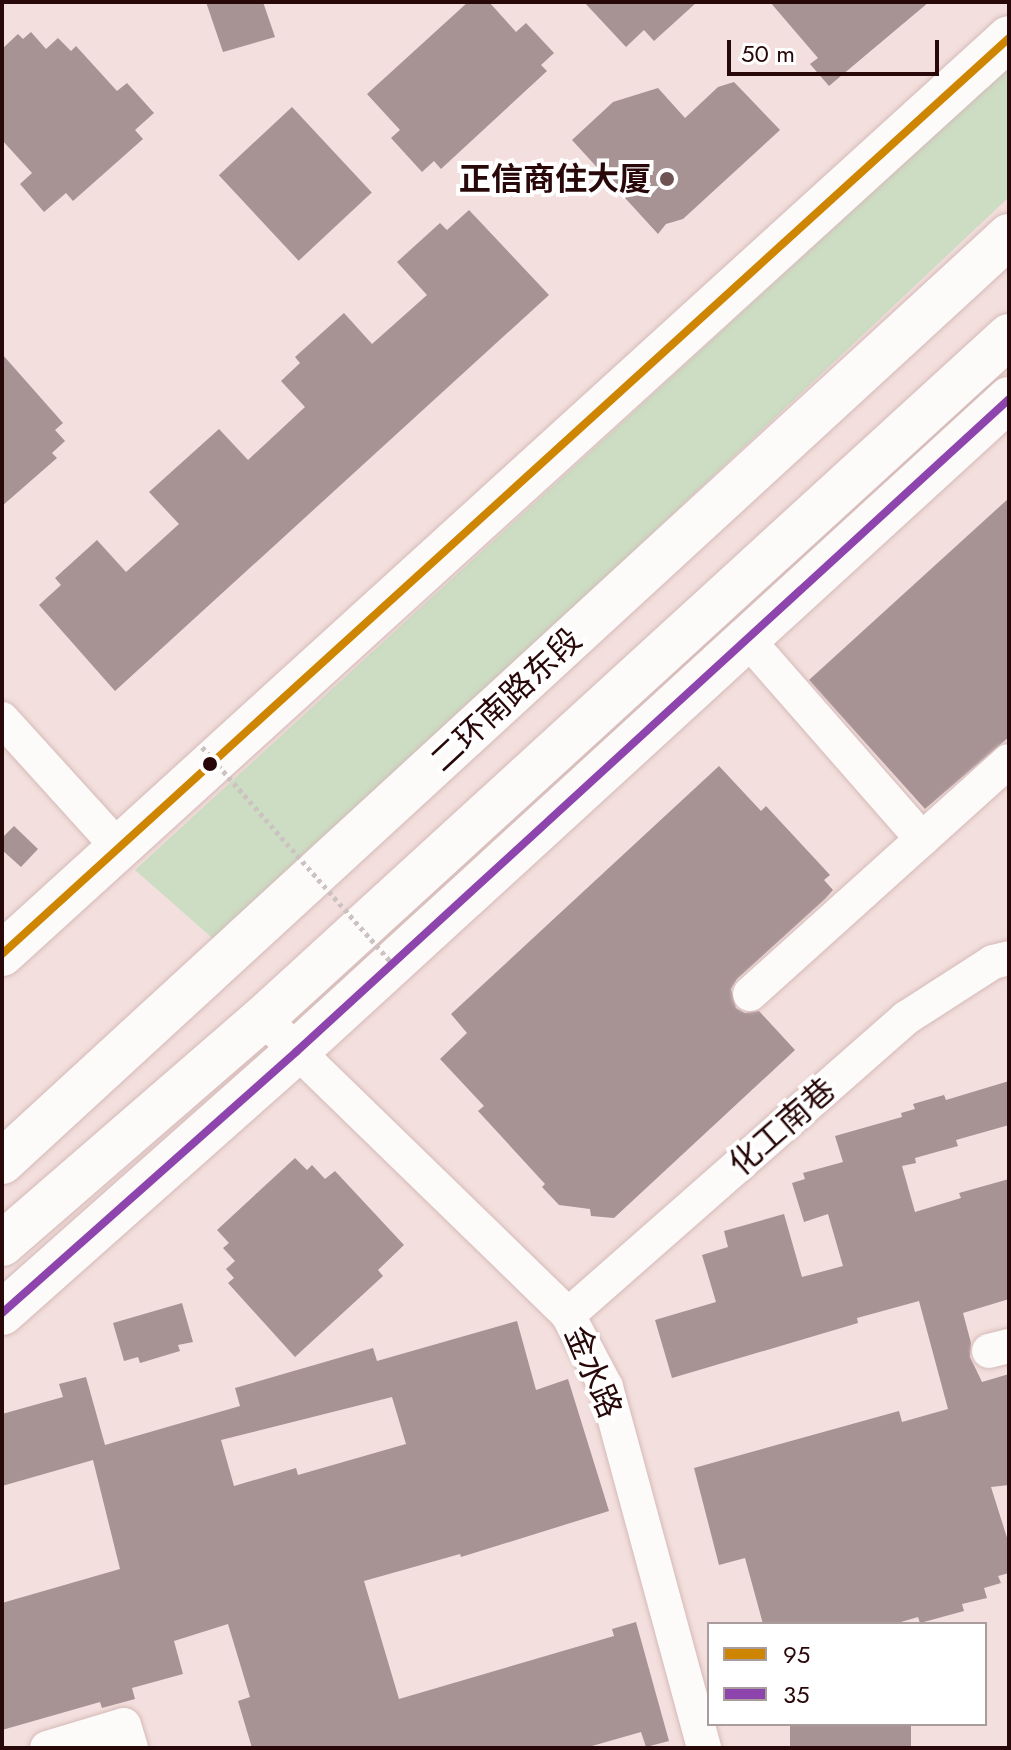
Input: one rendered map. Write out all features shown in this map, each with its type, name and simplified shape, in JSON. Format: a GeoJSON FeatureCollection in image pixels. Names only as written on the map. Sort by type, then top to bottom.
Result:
{"type":"FeatureCollection","features":[{"type":"Feature","properties":{"kind":"main road"},"geometry":{"type":"LineString","coordinates":[[2,954],[1009,38]]}},
{"type":"Feature","properties":{"kind":"main road","name":"二环南路东段"},"geometry":{"type":"LineString","coordinates":[[10,1152],[1009,236]]}},
{"type":"Feature","properties":{"kind":"main road"},"geometry":{"type":"LineString","coordinates":[[2,1244],[263,1018],[1009,336]]}},
{"type":"Feature","properties":{"kind":"main road"},"geometry":{"type":"LineString","coordinates":[[2,1313],[296,1052],[1009,399]]}},
{"type":"Feature","properties":{"kind":"main road"},"geometry":{"type":"LineString","coordinates":[[2,1276],[70,1183]]}},
{"type":"Feature","properties":{"kind":"street"},"geometry":{"type":"LineString","coordinates":[[747,639],[922,839]]}},
{"type":"Feature","properties":{"kind":"street"},"geometry":{"type":"LineString","coordinates":[[2,719],[118,847]]}},
{"type":"Feature","properties":{"kind":"street"},"geometry":{"type":"LineString","coordinates":[[750,994],[1009,761]]}},
{"type":"Feature","properties":{"kind":"street","name":"化工南巷"},"geometry":{"type":"LineString","coordinates":[[568,1315],[906,1018],[993,962],[1009,958]]}},
{"type":"Feature","properties":{"kind":"street","name":"金水路"},"geometry":{"type":"LineString","coordinates":[[263,1018],[568,1315],[606,1387],[704,1748]]}},
{"type":"Feature","properties":{"kind":"street"},"geometry":{"type":"LineString","coordinates":[[47,1748],[124,1725],[131,1748]]}},
{"type":"Feature","properties":{"kind":"path"},"geometry":{"type":"LineString","coordinates":[[202,747],[397,969]]}},
{"type":"Feature","properties":{"kind":"green space"},"geometry":{"type":"Polygon","coordinates":[[[1009,67],[1009,197],[218,943],[135,870],[1009,67]]]}},
{"type":"Feature","properties":{"kind":"building"},"geometry":{"type":"Polygon","coordinates":[[[206,2],[263,2],[275,37],[223,52],[206,2]]]}},
{"type":"Feature","properties":{"kind":"building"},"geometry":{"type":"Polygon","coordinates":[[[468,2],[489,2],[516,32],[526,23],[554,53],[541,65],[547,71],[441,169],[434,161],[422,172],[391,138],[400,130],[367,94],[468,2]]]}},
{"type":"Feature","properties":{"kind":"building"},"geometry":{"type":"Polygon","coordinates":[[[584,2],[697,2],[654,41],[644,30],[626,47],[584,2]]]}},
{"type":"Feature","properties":{"kind":"building"},"geometry":{"type":"Polygon","coordinates":[[[770,2],[929,2],[829,86],[810,64],[818,58],[770,2]]]}},
{"type":"Feature","properties":{"kind":"building"},"geometry":{"type":"Polygon","coordinates":[[[31,32],[46,49],[58,38],[71,51],[76,46],[117,91],[127,83],[154,113],[135,130],[143,139],[73,201],[66,193],[44,212],[20,184],[32,173],[2,140],[2,49],[18,34],[23,39],[31,32]]]}},
{"type":"Feature","properties":{"kind":"building","name":"正信商住大厦"},"geometry":{"type":"Polygon","coordinates":[[[734,82],[780,130],[683,219],[666,224],[658,234],[572,140],[613,102],[658,88],[685,118],[718,87],[734,82]]]}},
{"type":"Feature","properties":{"kind":"building"},"geometry":{"type":"Polygon","coordinates":[[[292,107],[372,193],[299,261],[219,175],[292,107]]]}},
{"type":"Feature","properties":{"kind":"building"},"geometry":{"type":"Polygon","coordinates":[[[469,210],[549,295],[115,691],[39,605],[61,585],[55,578],[97,540],[126,572],[179,524],[149,492],[219,429],[248,460],[305,407],[281,381],[300,363],[295,357],[344,313],[372,344],[427,295],[397,262],[440,223],[447,230],[469,210]]]}},
{"type":"Feature","properties":{"kind":"building"},"geometry":{"type":"Polygon","coordinates":[[[2,354],[63,423],[55,430],[65,441],[52,453],[57,458],[2,506],[2,354]]]}},
{"type":"Feature","properties":{"kind":"building"},"geometry":{"type":"Polygon","coordinates":[[[1009,498],[1009,737],[925,809],[809,680],[1009,498]]]}},
{"type":"Feature","properties":{"kind":"building"},"geometry":{"type":"Polygon","coordinates":[[[719,766],[761,811],[766,806],[830,875],[824,880],[833,890],[737,979],[731,989],[736,1008],[745,1013],[759,1011],[795,1050],[614,1218],[591,1216],[590,1209],[559,1205],[542,1187],[545,1184],[478,1111],[484,1106],[440,1059],[467,1033],[451,1014],[719,766]]]}},
{"type":"Feature","properties":{"kind":"building"},"geometry":{"type":"Polygon","coordinates":[[[14,826],[38,849],[21,867],[2,850],[2,838],[14,826]]]}},
{"type":"Feature","properties":{"kind":"building"},"geometry":{"type":"Polygon","coordinates":[[[1009,1081],[1009,1125],[956,1140],[958,1146],[915,1158],[916,1163],[902,1166],[915,1212],[961,1198],[959,1193],[1009,1179],[1009,1299],[963,1313],[971,1343],[970,1357],[982,1382],[1009,1374],[1009,1485],[991,1487],[1009,1544],[1009,1573],[998,1576],[1001,1583],[984,1588],[987,1598],[962,1604],[964,1611],[924,1622],[920,1622],[918,1617],[901,1622],[762,1622],[745,1558],[719,1565],[694,1468],[899,1411],[902,1422],[948,1409],[919,1301],[857,1318],[858,1323],[672,1378],[655,1320],[716,1302],[702,1255],[728,1247],[724,1231],[784,1214],[802,1277],[843,1266],[828,1214],[804,1222],[792,1183],[805,1179],[803,1173],[843,1162],[835,1136],[902,1117],[901,1113],[915,1109],[913,1104],[944,1095],[946,1100],[1009,1081]]]}},
{"type":"Feature","properties":{"kind":"building"},"geometry":{"type":"Polygon","coordinates":[[[295,1158],[307,1170],[312,1165],[325,1179],[335,1171],[404,1245],[378,1270],[383,1276],[295,1357],[228,1283],[234,1278],[226,1269],[235,1261],[223,1248],[229,1243],[217,1230],[295,1158]]]}},
{"type":"Feature","properties":{"kind":"building"},"geometry":{"type":"Polygon","coordinates":[[[182,1303],[193,1342],[178,1345],[180,1351],[140,1363],[138,1357],[124,1361],[113,1323],[182,1303]]]}},
{"type":"Feature","properties":{"kind":"building"},"geometry":{"type":"Polygon","coordinates":[[[517,1321],[536,1390],[568,1379],[609,1511],[461,1557],[460,1554],[364,1581],[399,1699],[614,1636],[612,1629],[636,1622],[669,1741],[646,1747],[641,1732],[585,1748],[252,1748],[238,1701],[250,1697],[228,1624],[174,1641],[183,1674],[132,1688],[135,1699],[102,1708],[100,1702],[2,1730],[2,1603],[120,1569],[93,1460],[2,1486],[2,1414],[63,1397],[59,1384],[86,1377],[105,1445],[240,1406],[235,1388],[373,1348],[377,1361],[517,1321]],[[392,1397],[221,1440],[234,1486],[296,1468],[298,1475],[406,1444],[392,1397]]]}},
{"type":"Feature","properties":{"kind":"building"},"geometry":{"type":"Polygon","coordinates":[[[790,1726],[911,1726],[911,1748],[790,1748],[790,1726]]]}},
{"type":"Feature","properties":{"kind":"transit line","name":"95"},"geometry":{"type":"LineString","coordinates":[[2,954],[1009,38]]}},
{"type":"Feature","properties":{"kind":"transit line","name":"35"},"geometry":{"type":"LineString","coordinates":[[2,1313],[296,1052],[1009,399]]}},
{"type":"Feature","properties":{"kind":"place","name":"正信商住大厦"},"geometry":{"type":"Point","coordinates":[667,179]}}]}
